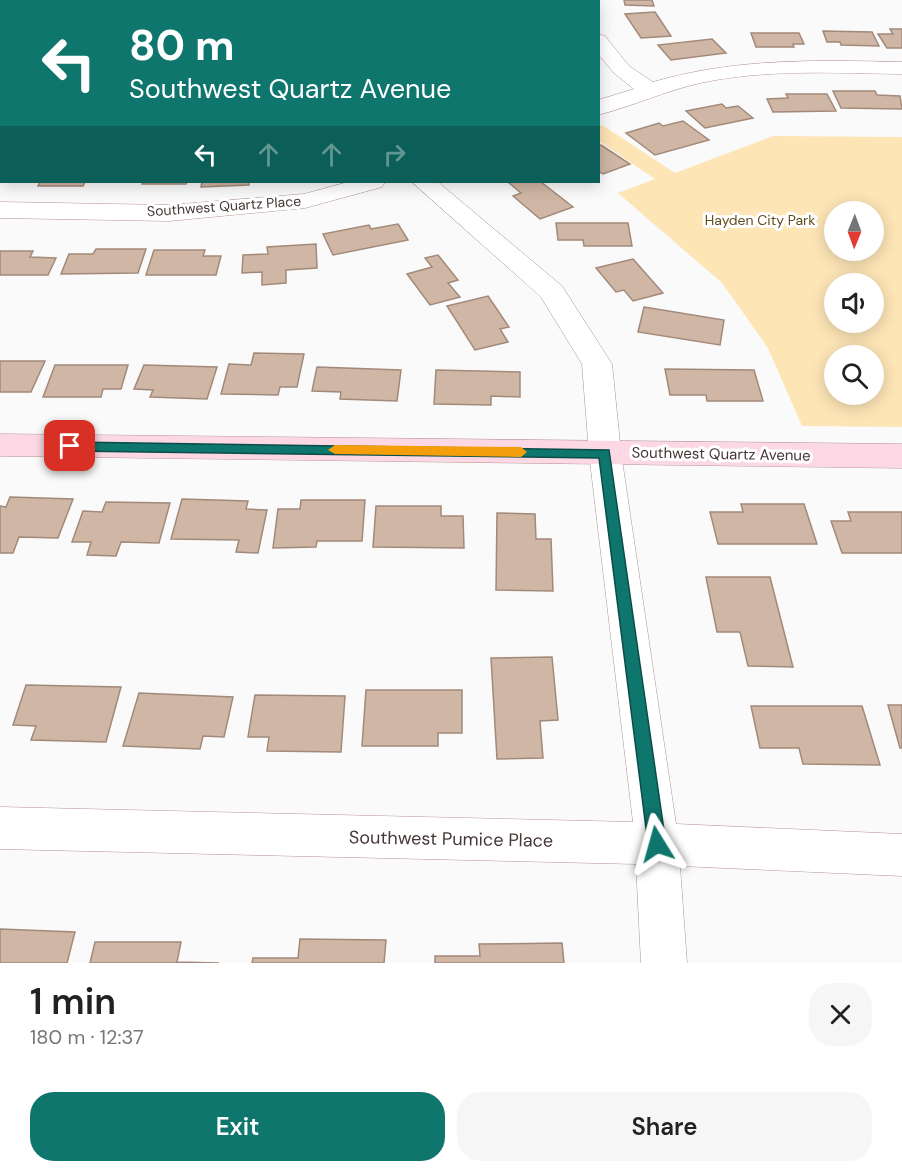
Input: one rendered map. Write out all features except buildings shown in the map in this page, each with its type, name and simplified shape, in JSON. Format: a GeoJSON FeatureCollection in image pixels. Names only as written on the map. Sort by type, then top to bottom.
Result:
{"type":"FeatureCollection","features":[{"type":"Feature","properties":{"kind":"street"},"geometry":{"type":"LineString","coordinates":[[600,42],[622,70],[650,90]]}},
{"type":"Feature","properties":{"kind":"street"},"geometry":{"type":"LineString","coordinates":[[600,107],[650,90],[714,74],[778,68],[902,68]]}},
{"type":"Feature","properties":{"kind":"street","name":"Southwest Quartz Place"},"geometry":{"type":"LineString","coordinates":[[0,210],[169,213],[305,201],[369,183]]}},
{"type":"Feature","properties":{"kind":"street"},"geometry":{"type":"LineString","coordinates":[[425,183],[552,292],[597,364],[605,453],[657,844],[664,963]]}},
{"type":"Feature","properties":{"kind":"street","name":"Southwest Quartz Avenue"},"geometry":{"type":"LineString","coordinates":[[0,446],[902,456]]}},
{"type":"Feature","properties":{"kind":"street","name":"Southwest Pumice Place"},"geometry":{"type":"LineString","coordinates":[[0,828],[657,844],[902,855]]}},
{"type":"Feature","properties":{"kind":"green space","name":"Hayden City Park"},"geometry":{"type":"Polygon","coordinates":[[[602,125],[675,173],[773,136],[902,137],[902,427],[802,426],[768,348],[722,283],[618,193],[655,179],[600,142],[600,126],[602,125]]]}},
{"type":"Feature","properties":{"kind":"slow traffic"},"geometry":{"type":"LineString","coordinates":[[335,450],[521,452]]}},
{"type":"Feature","properties":{"kind":"route"},"geometry":{"type":"LineString","coordinates":[[70,446],[605,453],[657,844]]}}]}
